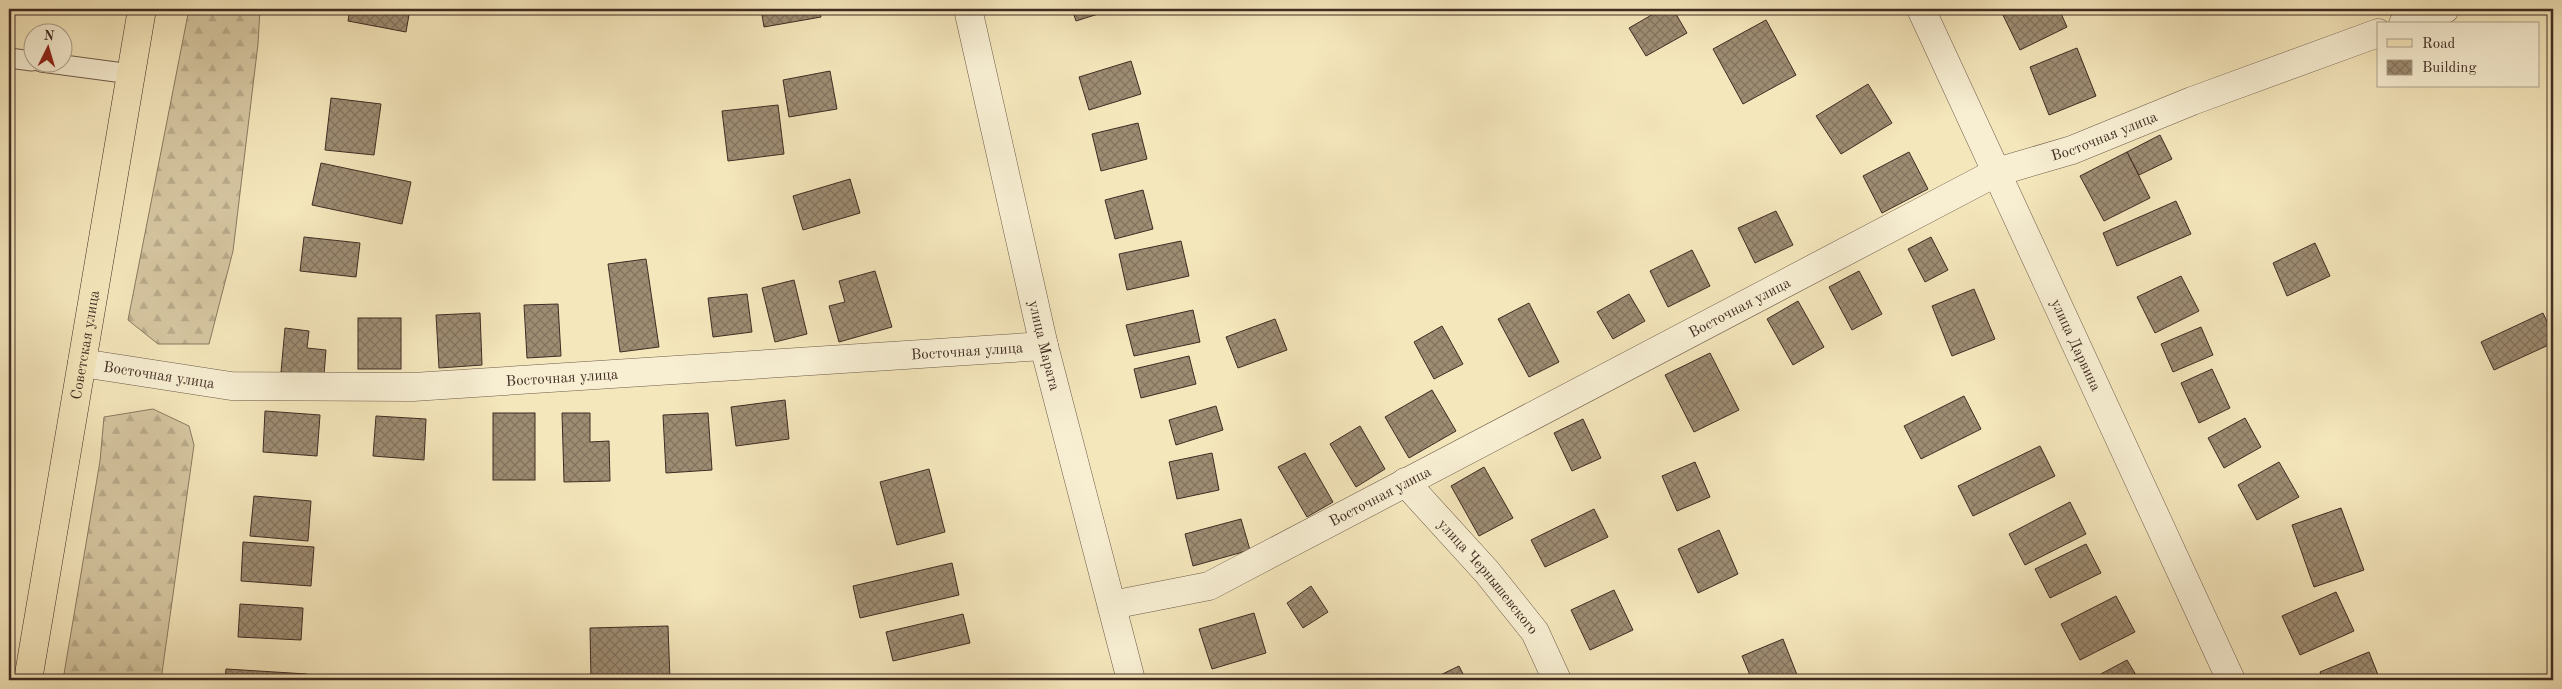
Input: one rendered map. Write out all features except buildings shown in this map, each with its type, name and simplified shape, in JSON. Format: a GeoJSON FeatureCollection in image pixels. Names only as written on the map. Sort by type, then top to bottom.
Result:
{"type":"FeatureCollection","features":[{"type":"Feature","properties":{"kind":"main road","name":"Советская улица"},"geometry":{"type":"LineString","coordinates":[[28,680],[142,9]]}},
{"type":"Feature","properties":{"kind":"street","name":"улица Марата"},"geometry":{"type":"LineString","coordinates":[[968,9],[1044,346],[1131,680]]}},
{"type":"Feature","properties":{"kind":"street","name":"улица Дарвина"},"geometry":{"type":"LineString","coordinates":[[1921,9],[2231,680]]}},
{"type":"Feature","properties":{"kind":"street"},"geometry":{"type":"LineString","coordinates":[[2409,22],[2445,9]]}},
{"type":"Feature","properties":{"kind":"street","name":"Восточная улица"},"geometry":{"type":"LineString","coordinates":[[1112,605],[1209,586],[1997,172],[2072,150],[2192,101],[2377,33]]}},
{"type":"Feature","properties":{"kind":"street","name":"Восточная улица"},"geometry":{"type":"LineString","coordinates":[[82,363],[231,386],[413,387],[1044,346]]}},
{"type":"Feature","properties":{"kind":"street","name":"улица Чернышевского"},"geometry":{"type":"LineString","coordinates":[[1405,482],[1486,572],[1535,632],[1557,680]]}},
{"type":"Feature","properties":{"kind":"lane"},"geometry":{"type":"LineString","coordinates":[[9,58],[22,60]]}},
{"type":"Feature","properties":{"kind":"lane"},"geometry":{"type":"LineString","coordinates":[[72,66],[131,74]]}},
{"type":"Feature","properties":{"kind":"green space"},"geometry":{"type":"Polygon","coordinates":[[[189,9],[260,9],[258,44],[233,251],[209,344],[158,344],[128,320],[189,9]]]}},
{"type":"Feature","properties":{"kind":"green space"},"geometry":{"type":"Polygon","coordinates":[[[153,409],[189,426],[194,445],[161,680],[63,680],[100,461],[104,417],[153,409]]]}}]}
